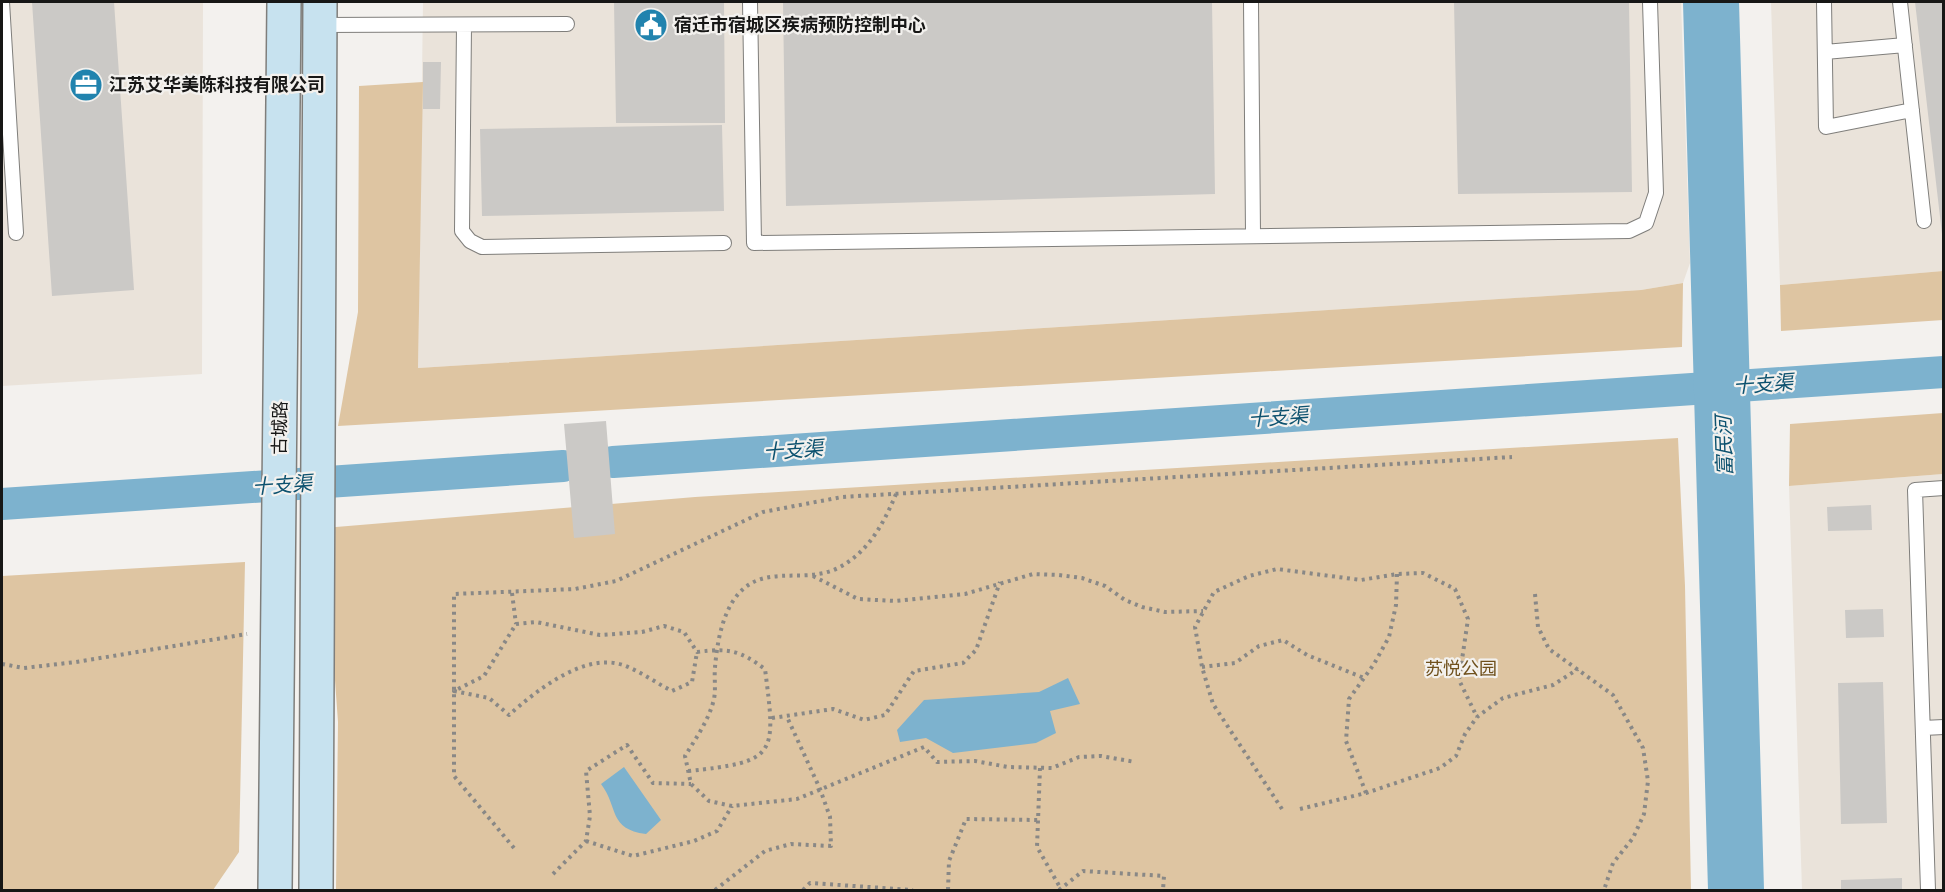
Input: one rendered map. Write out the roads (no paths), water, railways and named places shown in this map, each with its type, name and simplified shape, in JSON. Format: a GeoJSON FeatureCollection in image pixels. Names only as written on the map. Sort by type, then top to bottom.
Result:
{"type":"FeatureCollection","features":[{"type":"Feature","properties":{"kind":"main road","name":"古城路"},"geometry":{"type":"LineString","coordinates":[[275,891],[284,2]]}},
{"type":"Feature","properties":{"kind":"main road","name":"古城路"},"geometry":{"type":"LineString","coordinates":[[316,891],[319,13]]}},
{"type":"Feature","properties":{"kind":"lane"},"geometry":{"type":"LineString","coordinates":[[2,2],[16,233]]}},
{"type":"Feature","properties":{"kind":"lane"},"geometry":{"type":"LineString","coordinates":[[750,2],[754,243],[1253,234],[1629,231],[1647,223],[1656,193],[1650,2]]}},
{"type":"Feature","properties":{"kind":"lane"},"geometry":{"type":"LineString","coordinates":[[1251,2],[1253,234]]}},
{"type":"Feature","properties":{"kind":"lane"},"geometry":{"type":"LineString","coordinates":[[1824,2],[1826,127],[1912,110]]}},
{"type":"Feature","properties":{"kind":"lane"},"geometry":{"type":"LineString","coordinates":[[1900,2],[1924,221]]}},
{"type":"Feature","properties":{"kind":"lane"},"geometry":{"type":"LineString","coordinates":[[319,13],[464,25],[567,24]]}},
{"type":"Feature","properties":{"kind":"lane"},"geometry":{"type":"LineString","coordinates":[[464,25],[462,231],[470,241],[482,247],[724,243]]}},
{"type":"Feature","properties":{"kind":"lane"},"geometry":{"type":"LineString","coordinates":[[1825,52],[1905,45]]}},
{"type":"Feature","properties":{"kind":"lane"},"geometry":{"type":"LineString","coordinates":[[1928,891],[1915,490],[1944,488]]}},
{"type":"Feature","properties":{"kind":"lane"},"geometry":{"type":"LineString","coordinates":[[1923,728],[1944,728]]}},
{"type":"Feature","properties":{"kind":"water"},"geometry":{"type":"Polygon","coordinates":[[[1068,678],[1080,704],[1050,711],[1056,733],[1036,743],[953,753],[926,738],[900,742],[897,730],[924,700],[1039,692],[1068,678]]]}},
{"type":"Feature","properties":{"kind":"water"},"geometry":{"type":"Polygon","coordinates":[[[624,767],[661,820],[646,834],[625,827],[620,822],[601,784],[624,767]]]}},
{"type":"Feature","properties":{"kind":"waterway","name":"富民河"},"geometry":{"type":"LineString","coordinates":[[1711,2],[1736,890]]}},
{"type":"Feature","properties":{"kind":"waterway","name":"十支渠"},"geometry":{"type":"LineString","coordinates":[[613,462],[1944,372]]}},
{"type":"Feature","properties":{"kind":"waterway","name":"十支渠"},"geometry":{"type":"LineString","coordinates":[[2,504],[563,466]]}},
{"type":"Feature","properties":{"kind":"place","name":"宿迁市宿城区疾病预防控制中心"},"geometry":{"type":"Point","coordinates":[651,25]}},
{"type":"Feature","properties":{"kind":"place","name":"江苏艾华美陈科技有限公司"},"geometry":{"type":"Point","coordinates":[86,85]}},
{"type":"Feature","properties":{"kind":"park label","name":"苏悦公园"},"geometry":{"type":"Point","coordinates":[1461,669]}}]}
